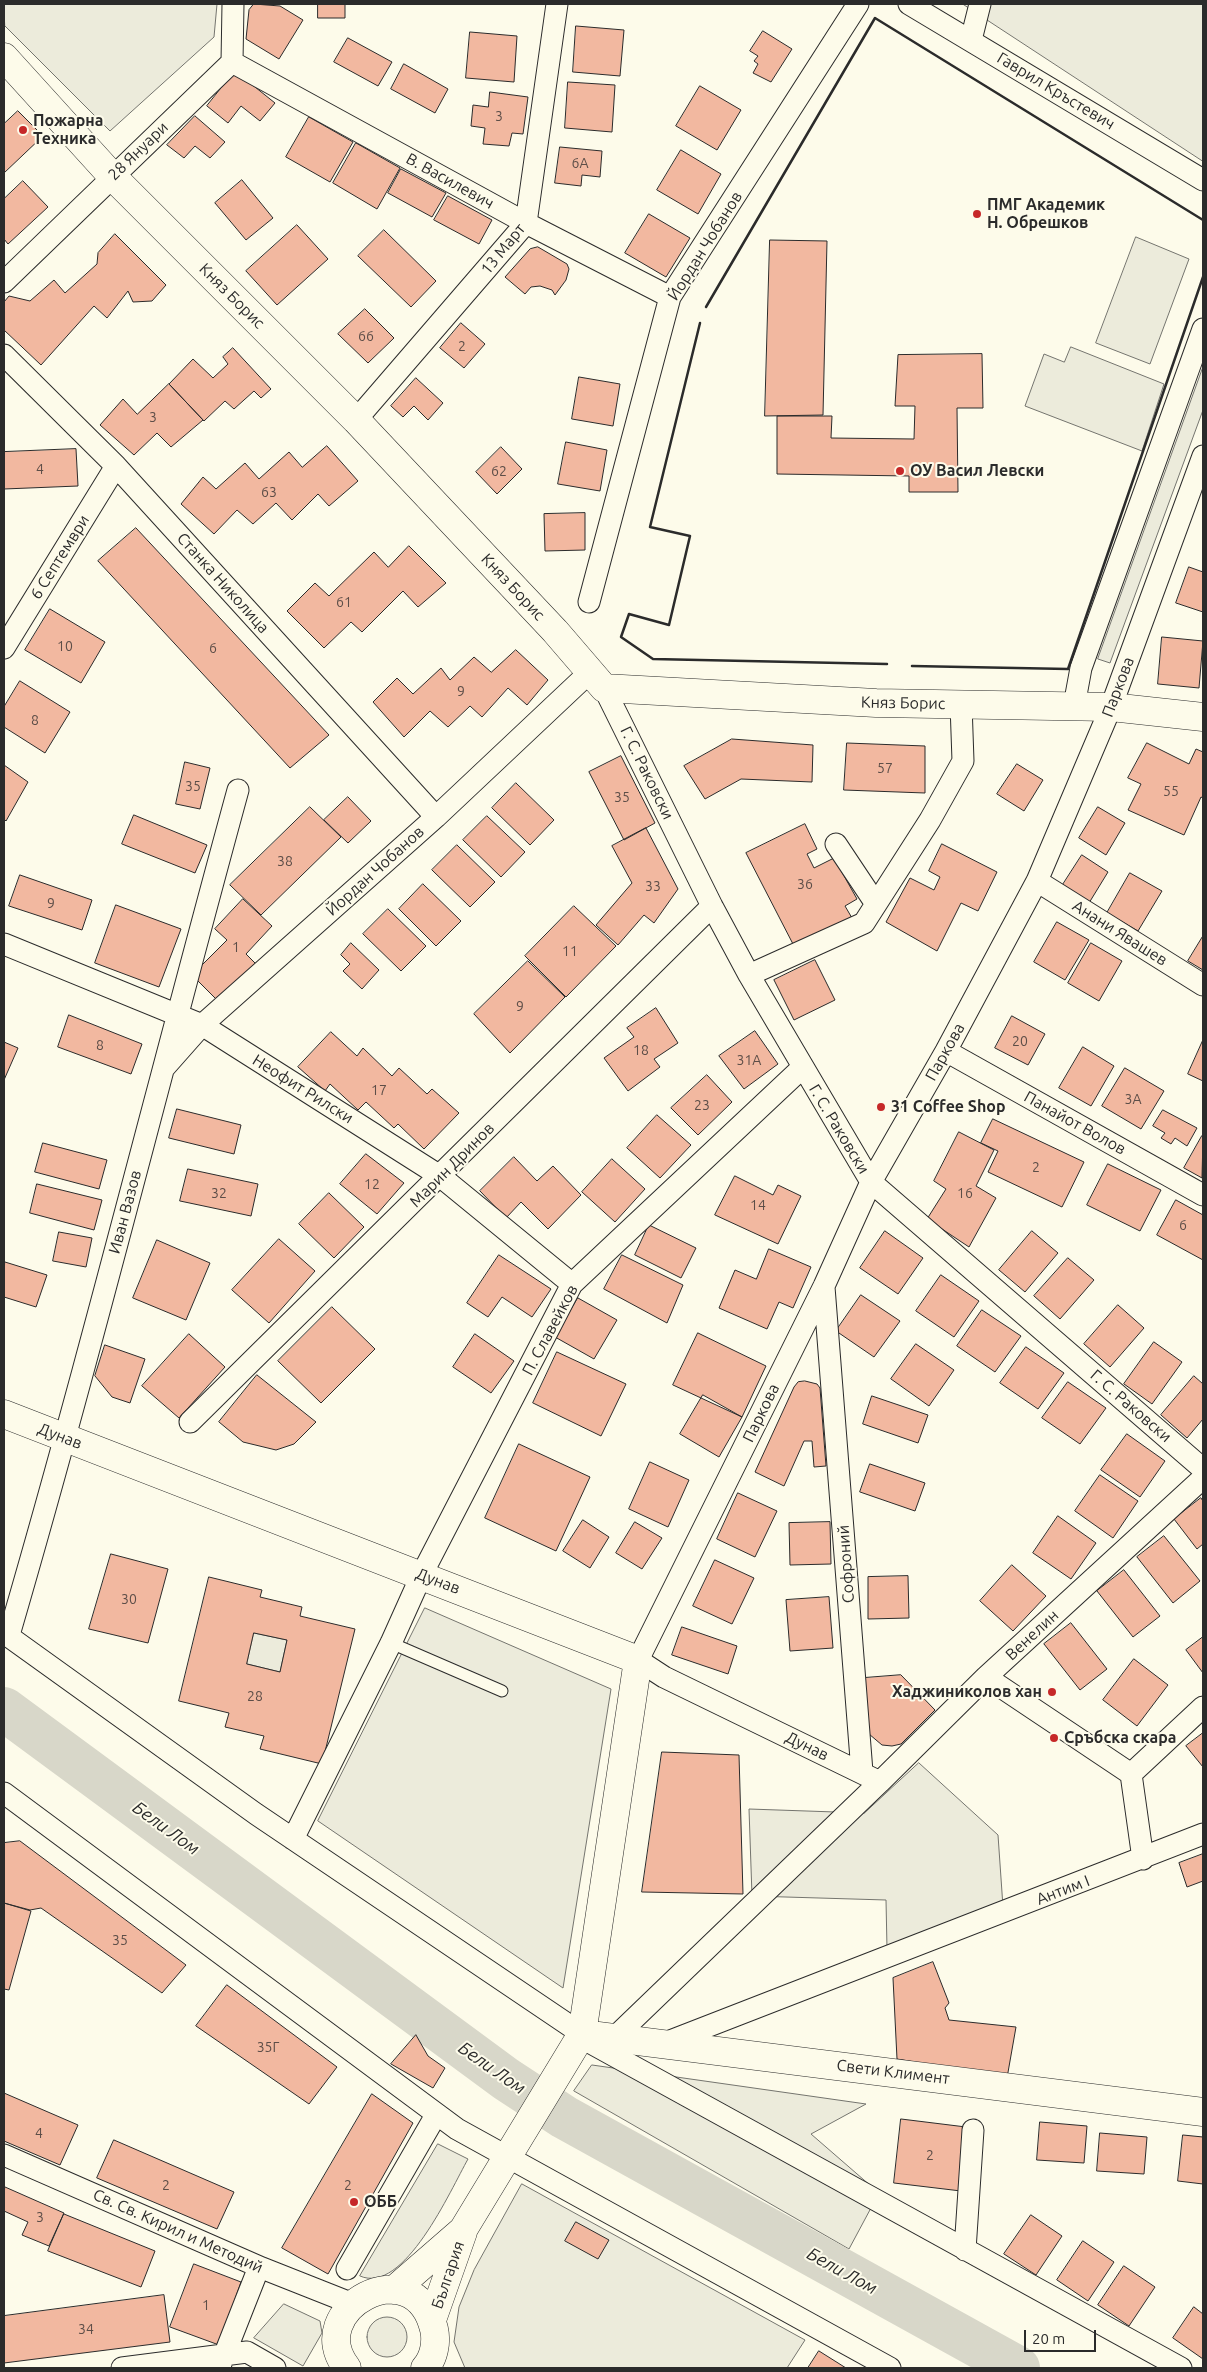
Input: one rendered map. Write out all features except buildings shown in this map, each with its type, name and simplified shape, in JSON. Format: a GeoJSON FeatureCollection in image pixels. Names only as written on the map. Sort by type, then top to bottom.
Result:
{"type":"FeatureCollection","features":[{"type":"Feature","properties":{"kind":"street"},"geometry":{"type":"LineString","coordinates":[[232,62],[233,4]]}},
{"type":"Feature","properties":{"kind":"street","name":"13 Март"},"geometry":{"type":"LineString","coordinates":[[356,420],[526,223],[557,4]]}},
{"type":"Feature","properties":{"kind":"street","name":"Йордан Чобанов"},"geometry":{"type":"LineString","coordinates":[[589,602],[670,298],[858,4]]}},
{"type":"Feature","properties":{"kind":"street","name":"Гаврил Кръстевич"},"geometry":{"type":"LineString","coordinates":[[909,4],[1203,180]]}},
{"type":"Feature","properties":{"kind":"street"},"geometry":{"type":"LineString","coordinates":[[971,40],[980,4]]}},
{"type":"Feature","properties":{"kind":"street","name":"Княз Борис"},"geometry":{"type":"LineString","coordinates":[[4,57],[112,176],[356,420],[597,679],[876,703],[1111,707],[1203,717]]}},
{"type":"Feature","properties":{"kind":"street","name":"28 Януари"},"geometry":{"type":"LineString","coordinates":[[4,282],[232,62]]}},
{"type":"Feature","properties":{"kind":"street","name":"В. Василевич"},"geometry":{"type":"LineString","coordinates":[[232,62],[526,223],[670,298]]}},
{"type":"Feature","properties":{"kind":"street"},"geometry":{"type":"LineString","coordinates":[[1074,706],[1081,668],[1203,328]]}},
{"type":"Feature","properties":{"kind":"street","name":"Станка Николица"},"geometry":{"type":"LineString","coordinates":[[4,355],[116,466],[436,817]]}},
{"type":"Feature","properties":{"kind":"street","name":"Паркова"},"geometry":{"type":"LineString","coordinates":[[638,1660],[824,1286],[871,1182],[946,1051],[1038,880],[1111,707],[1203,456]]}},
{"type":"Feature","properties":{"kind":"street","name":"6 Септември"},"geometry":{"type":"LineString","coordinates":[[4,648],[116,466]]}},
{"type":"Feature","properties":{"kind":"street","name":"Йордан Чобанов"},"geometry":{"type":"LineString","coordinates":[[161,1072],[202,1025],[436,817],[597,679]]}},
{"type":"Feature","properties":{"kind":"street","name":"Г. С. Раковски"},"geometry":{"type":"LineString","coordinates":[[597,679],[749,975],[802,1068],[871,1182],[1203,1469]]}},
{"type":"Feature","properties":{"kind":"street"},"geometry":{"type":"LineString","coordinates":[[749,975],[864,923],[963,761],[961,704]]}},
{"type":"Feature","properties":{"kind":"street","name":"Иван Вазов"},"geometry":{"type":"LineString","coordinates":[[6,1634],[66,1439],[161,1072],[238,790]]}},
{"type":"Feature","properties":{"kind":"street"},"geometry":{"type":"LineString","coordinates":[[836,844],[876,904]]}},
{"type":"Feature","properties":{"kind":"street","name":"Анани Явашев"},"geometry":{"type":"LineString","coordinates":[[1038,880],[1203,985]]}},
{"type":"Feature","properties":{"kind":"street","name":"Марин Дринов"},"geometry":{"type":"LineString","coordinates":[[190,1422],[712,906]]}},
{"type":"Feature","properties":{"kind":"street","name":"Неофит Рилски"},"geometry":{"type":"LineString","coordinates":[[4,944],[202,1025],[440,1176],[572,1284]]}},
{"type":"Feature","properties":{"kind":"street","name":"Панайот Волов"},"geometry":{"type":"LineString","coordinates":[[946,1051],[1203,1195]]}},
{"type":"Feature","properties":{"kind":"street","name":"П. Славейков"},"geometry":{"type":"LineString","coordinates":[[293,1839],[391,1643],[422,1574],[572,1284],[802,1068]]}},
{"type":"Feature","properties":{"kind":"street","name":"Софроний"},"geometry":{"type":"LineString","coordinates":[[824,1286],[862,1772]]}},
{"type":"Feature","properties":{"kind":"street","name":"Дунав"},"geometry":{"type":"LineString","coordinates":[[4,1414],[422,1574],[638,1660],[664,1677],[862,1772]]}},
{"type":"Feature","properties":{"kind":"street","name":"Венелин"},"geometry":{"type":"LineString","coordinates":[[614,2038],[880,1782],[986,1677],[1203,1478]]}},
{"type":"Feature","properties":{"kind":"street"},"geometry":{"type":"LineString","coordinates":[[6,1634],[293,1839],[581,2035],[964,2250],[1181,2368]]}},
{"type":"Feature","properties":{"kind":"street"},"geometry":{"type":"LineString","coordinates":[[394,2290],[463,2230],[581,2035],[638,1660]]}},
{"type":"Feature","properties":{"kind":"street"},"geometry":{"type":"LineString","coordinates":[[986,1677],[1131,1774],[1143,1859]]}},
{"type":"Feature","properties":{"kind":"street"},"geometry":{"type":"LineString","coordinates":[[1131,1774],[1203,1707]]}},
{"type":"Feature","properties":{"kind":"street"},"geometry":{"type":"LineString","coordinates":[[862,1772],[880,1782]]}},
{"type":"Feature","properties":{"kind":"street"},"geometry":{"type":"LineString","coordinates":[[4,1793],[436,2115],[508,2158],[890,2368]]}},
{"type":"Feature","properties":{"kind":"street","name":"Антим I"},"geometry":{"type":"LineString","coordinates":[[665,2043],[1143,1859],[1203,1834]]}},
{"type":"Feature","properties":{"kind":"street","name":"Свети Климент"},"geometry":{"type":"LineString","coordinates":[[581,2035],[665,2043],[1203,2112]]}},
{"type":"Feature","properties":{"kind":"street"},"geometry":{"type":"LineString","coordinates":[[347,2269],[436,2115]]}},
{"type":"Feature","properties":{"kind":"street"},"geometry":{"type":"LineString","coordinates":[[964,2250],[973,2130]]}},
{"type":"Feature","properties":{"kind":"street","name":"Св. Св. Кирил и Методий"},"geometry":{"type":"LineString","coordinates":[[4,2155],[259,2267],[353,2304]]}},
{"type":"Feature","properties":{"kind":"street","name":"България"},"geometry":{"type":"LineString","coordinates":[[432,2320],[463,2230]]}},
{"type":"Feature","properties":{"kind":"street"},"geometry":{"type":"LineString","coordinates":[[222,2362],[259,2267]]}},
{"type":"Feature","properties":{"kind":"street"},"geometry":{"type":"LineString","coordinates":[[340,2365],[339,2330],[344,2316],[353,2304],[372,2292],[394,2290],[410,2295],[424,2306],[432,2320],[436,2335],[434,2362]]}},
{"type":"Feature","properties":{"kind":"street"},"geometry":{"type":"LineString","coordinates":[[122,2368],[222,2362],[247,2352],[275,2368]]}},
{"type":"Feature","properties":{"kind":"lane"},"geometry":{"type":"LineString","coordinates":[[391,1643],[502,1691]]}},
{"type":"Feature","properties":{"kind":"shaded area"},"geometry":{"type":"Polygon","coordinates":[[[4,4],[217,4],[214,37],[110,131],[5,26],[4,4]]]}},
{"type":"Feature","properties":{"kind":"shaded area"},"geometry":{"type":"Polygon","coordinates":[[[963,4],[1203,4],[1203,161],[963,4]]]}},
{"type":"Feature","properties":{"kind":"shaded area"},"geometry":{"type":"Polygon","coordinates":[[[1136,237],[1189,259],[1150,364],[1096,343],[1136,237]]]}},
{"type":"Feature","properties":{"kind":"shaded area"},"geometry":{"type":"Polygon","coordinates":[[[1071,347],[1164,384],[1142,451],[1025,406],[1044,354],[1064,362],[1071,347]]]}},
{"type":"Feature","properties":{"kind":"shaded area"},"geometry":{"type":"Polygon","coordinates":[[[1203,367],[1203,410],[1110,663],[1098,659],[1203,367]]]}},
{"type":"Feature","properties":{"kind":"shaded area"},"geometry":{"type":"Polygon","coordinates":[[[425,1608],[611,1689],[563,1988],[318,1821],[425,1608]]]}},
{"type":"Feature","properties":{"kind":"shaded area"},"geometry":{"type":"Polygon","coordinates":[[[254,1633],[287,1640],[280,1672],[247,1664],[254,1633]]]}},
{"type":"Feature","properties":{"kind":"shaded area"},"geometry":{"type":"Polygon","coordinates":[[[919,1763],[998,1835],[1003,1907],[887,1949],[886,1900],[752,1896],[749,1809],[864,1813],[919,1763]]]}},
{"type":"Feature","properties":{"kind":"shaded area"},"geometry":{"type":"Polygon","coordinates":[[[592,2065],[866,2104],[811,2134],[879,2193],[849,2249],[574,2091],[592,2065]]]}},
{"type":"Feature","properties":{"kind":"shaded area"},"geometry":{"type":"Polygon","coordinates":[[[438,2144],[468,2159],[438,2214],[409,2256],[393,2270],[377,2278],[360,2276],[438,2144]]]}},
{"type":"Feature","properties":{"kind":"shaded area"},"geometry":{"type":"Polygon","coordinates":[[[522,2184],[805,2340],[787,2368],[465,2368],[454,2342],[459,2307],[474,2270],[522,2184]]]}},
{"type":"Feature","properties":{"kind":"shaded area"},"geometry":{"type":"Polygon","coordinates":[[[284,2304],[320,2321],[322,2333],[303,2366],[254,2338],[284,2304]]]}},
{"type":"Feature","properties":{"kind":"shaded area"},"geometry":{"type":"Polygon","coordinates":[[[383,2317],[391,2317],[398,2320],[404,2326],[407,2337],[404,2348],[398,2354],[391,2357],[383,2357],[376,2354],[370,2348],[367,2341],[367,2333],[370,2326],[376,2320],[383,2317]]]}},
{"type":"Feature","properties":{"kind":"waterway","name":"Бели Лом"},"geometry":{"type":"LineString","coordinates":[[4,1709],[506,2079],[564,2117],[1018,2368]]}},
{"type":"Feature","properties":{"kind":"wall"},"geometry":{"type":"LineString","coordinates":[[706,307],[875,18],[1203,220]]}},
{"type":"Feature","properties":{"kind":"wall"},"geometry":{"type":"LineString","coordinates":[[912,666],[1068,669],[1203,277]]}},
{"type":"Feature","properties":{"kind":"wall"},"geometry":{"type":"LineString","coordinates":[[700,323],[650,527],[690,536],[669,625],[629,614],[621,637],[653,659],[887,664]]}},
{"type":"Feature","properties":{"kind":"place","name":"Пожарна Техника"},"geometry":{"type":"Point","coordinates":[23,130]}},
{"type":"Feature","properties":{"kind":"place","name":"ПМГ Академик Н. Обрешков"},"geometry":{"type":"Point","coordinates":[977,214]}},
{"type":"Feature","properties":{"kind":"place","name":"ОУ Васил Левски"},"geometry":{"type":"Point","coordinates":[900,471]}},
{"type":"Feature","properties":{"kind":"place","name":"31 Coffee Shop"},"geometry":{"type":"Point","coordinates":[881,1107]}},
{"type":"Feature","properties":{"kind":"place","name":"Хаджиниколов хан"},"geometry":{"type":"Point","coordinates":[1052,1692]}},
{"type":"Feature","properties":{"kind":"place","name":"Сръбска скара"},"geometry":{"type":"Point","coordinates":[1054,1738]}},
{"type":"Feature","properties":{"kind":"place","name":"ОББ"},"geometry":{"type":"Point","coordinates":[354,2202]}}]}
